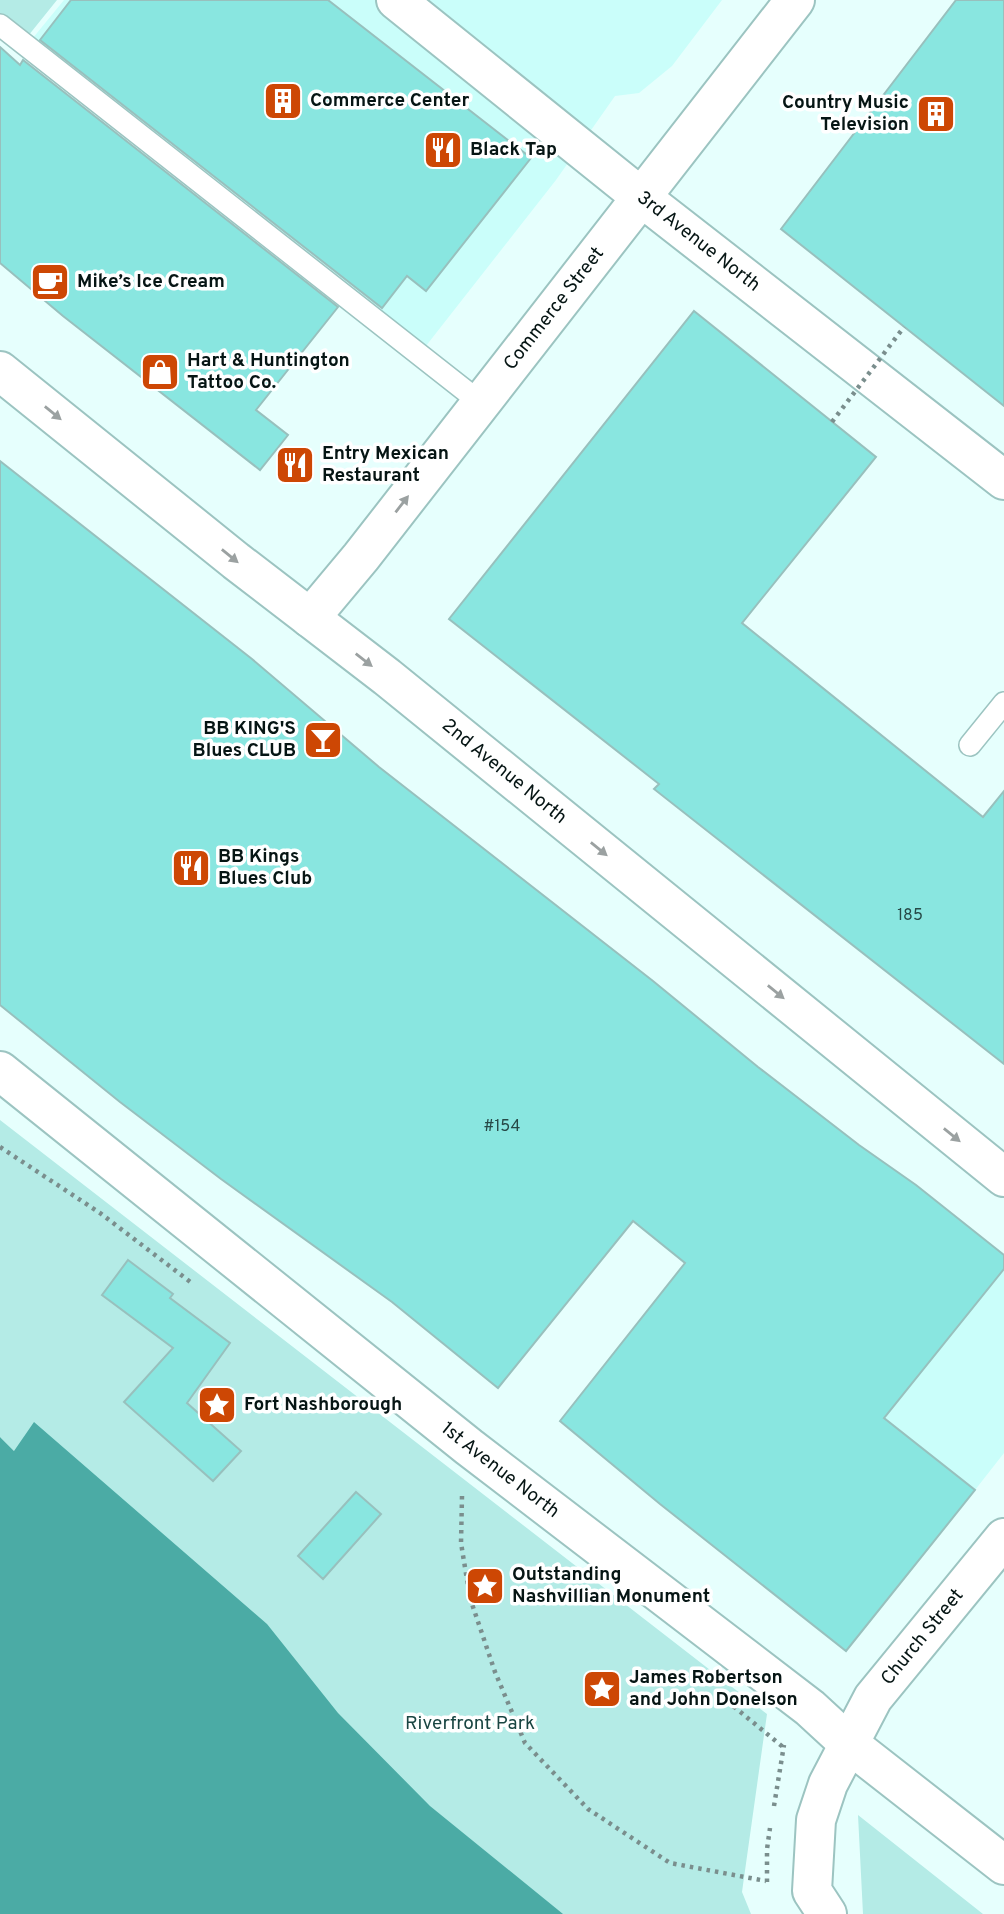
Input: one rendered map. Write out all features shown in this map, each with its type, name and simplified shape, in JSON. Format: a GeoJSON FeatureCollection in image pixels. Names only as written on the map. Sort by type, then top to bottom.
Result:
{"type":"FeatureCollection","features":[{"type":"Feature","properties":{"kind":"street","name":"3rd Avenue North"},"geometry":{"type":"LineString","coordinates":[[396,0],[641,197],[1004,480]]}},
{"type":"Feature","properties":{"kind":"street","name":"Commerce Street"},"geometry":{"type":"LineString","coordinates":[[310,618],[795,0]]}},
{"type":"Feature","properties":{"kind":"street","name":"2nd Avenue North"},"geometry":{"type":"LineString","coordinates":[[0,371],[387,677],[1004,1177]]}},
{"type":"Feature","properties":{"kind":"street","name":"1st Avenue North"},"geometry":{"type":"LineString","coordinates":[[0,1071],[469,1447],[810,1708],[848,1743],[1004,1865]]}},
{"type":"Feature","properties":{"kind":"street","name":"Church Street"},"geometry":{"type":"LineString","coordinates":[[827,1914],[811,1891],[816,1820],[828,1784],[873,1698],[1004,1538]]}},
{"type":"Feature","properties":{"kind":"lane"},"geometry":{"type":"LineString","coordinates":[[0,25],[481,403]]}},
{"type":"Feature","properties":{"kind":"lane"},"geometry":{"type":"LineString","coordinates":[[970,745],[1004,703]]}},
{"type":"Feature","properties":{"kind":"path"},"geometry":{"type":"LineString","coordinates":[[832,422],[904,327]]}},
{"type":"Feature","properties":{"kind":"path"},"geometry":{"type":"LineString","coordinates":[[462,1490],[461,1543],[470,1598],[495,1672],[525,1743],[588,1809],[670,1863],[766,1881]]}},
{"type":"Feature","properties":{"kind":"shaded area","name":"Commerce Center"},"geometry":{"type":"Polygon","coordinates":[[[64,0],[722,0],[672,66],[639,93],[615,96],[556,180],[422,351],[28,44],[64,0]]]}},
{"type":"Feature","properties":{"kind":"shaded area"},"geometry":{"type":"Polygon","coordinates":[[[1004,1269],[1004,1453],[975,1490],[884,1418],[1004,1269]]]}},
{"type":"Feature","properties":{"kind":"shaded area"},"geometry":{"type":"Polygon","coordinates":[[[34,1422],[267,1624],[338,1713],[430,1806],[563,1914],[0,1914],[0,1437],[14,1451],[34,1422]]]}},
{"type":"Feature","properties":{"kind":"green space"},"geometry":{"type":"Polygon","coordinates":[[[0,0],[57,0],[24,41],[0,20],[0,0]]]}},
{"type":"Feature","properties":{"kind":"green space","name":"Riverfront Park"},"geometry":{"type":"Polygon","coordinates":[[[0,1120],[767,1714],[742,1892],[751,1914],[377,1914],[14,1451],[0,1437],[0,1120]]]}},
{"type":"Feature","properties":{"kind":"green space"},"geometry":{"type":"Polygon","coordinates":[[[858,1815],[983,1914],[863,1914],[858,1815]]]}},
{"type":"Feature","properties":{"kind":"building","name":"Commerce Center"},"geometry":{"type":"Polygon","coordinates":[[[71,0],[328,0],[531,158],[426,291],[407,276],[382,308],[40,40],[71,0]]]}},
{"type":"Feature","properties":{"kind":"building","name":"Country Music Television"},"geometry":{"type":"Polygon","coordinates":[[[956,0],[1004,0],[1004,406],[781,229],[956,0]]]}},
{"type":"Feature","properties":{"kind":"building"},"geometry":{"type":"Polygon","coordinates":[[[0,47],[20,65],[23,60],[338,307],[256,410],[288,435],[260,470],[63,316],[0,263],[0,47]]]}},
{"type":"Feature","properties":{"kind":"building"},"geometry":{"type":"Polygon","coordinates":[[[694,311],[876,457],[742,623],[983,817],[1004,791],[1004,1064],[654,789],[659,784],[449,619],[694,311]]]}},
{"type":"Feature","properties":{"kind":"building"},"geometry":{"type":"Polygon","coordinates":[[[0,461],[252,659],[379,767],[653,981],[758,1067],[916,1185],[1004,1255],[1004,1269],[884,1418],[975,1490],[846,1651],[560,1421],[685,1263],[633,1221],[498,1388],[392,1302],[221,1179],[120,1102],[0,1005],[0,461]]]}},
{"type":"Feature","properties":{"kind":"building"},"geometry":{"type":"Polygon","coordinates":[[[128,1260],[173,1294],[170,1298],[230,1343],[187,1403],[241,1451],[213,1481],[124,1402],[173,1348],[102,1295],[128,1260]]]}},
{"type":"Feature","properties":{"kind":"building"},"geometry":{"type":"Polygon","coordinates":[[[356,1492],[381,1514],[323,1579],[298,1556],[356,1492]]]}},
{"type":"Feature","properties":{"kind":"place","name":"Commerce Center"},"geometry":{"type":"Point","coordinates":[283,101]}},
{"type":"Feature","properties":{"kind":"place","name":"Country Music Television"},"geometry":{"type":"Point","coordinates":[936,114]}},
{"type":"Feature","properties":{"kind":"place","name":"Black Tap"},"geometry":{"type":"Point","coordinates":[443,150]}},
{"type":"Feature","properties":{"kind":"place","name":"Mike’s Ice Cream"},"geometry":{"type":"Point","coordinates":[50,282]}},
{"type":"Feature","properties":{"kind":"place","name":"Hart & Huntington Tattoo Co."},"geometry":{"type":"Point","coordinates":[160,372]}},
{"type":"Feature","properties":{"kind":"place","name":"Entry Mexican Restaurant"},"geometry":{"type":"Point","coordinates":[295,465]}},
{"type":"Feature","properties":{"kind":"place","name":"BB KING'S Blues CLUB"},"geometry":{"type":"Point","coordinates":[323,740]}},
{"type":"Feature","properties":{"kind":"place","name":"BB Kings Blues Club"},"geometry":{"type":"Point","coordinates":[191,868]}},
{"type":"Feature","properties":{"kind":"place","name":"Fort Nashborough"},"geometry":{"type":"Point","coordinates":[217,1405]}},
{"type":"Feature","properties":{"kind":"place","name":"Outstanding Nashvillian Monument"},"geometry":{"type":"Point","coordinates":[485,1586]}},
{"type":"Feature","properties":{"kind":"place","name":"James Robertson and John Donelson"},"geometry":{"type":"Point","coordinates":[602,1689]}}]}
